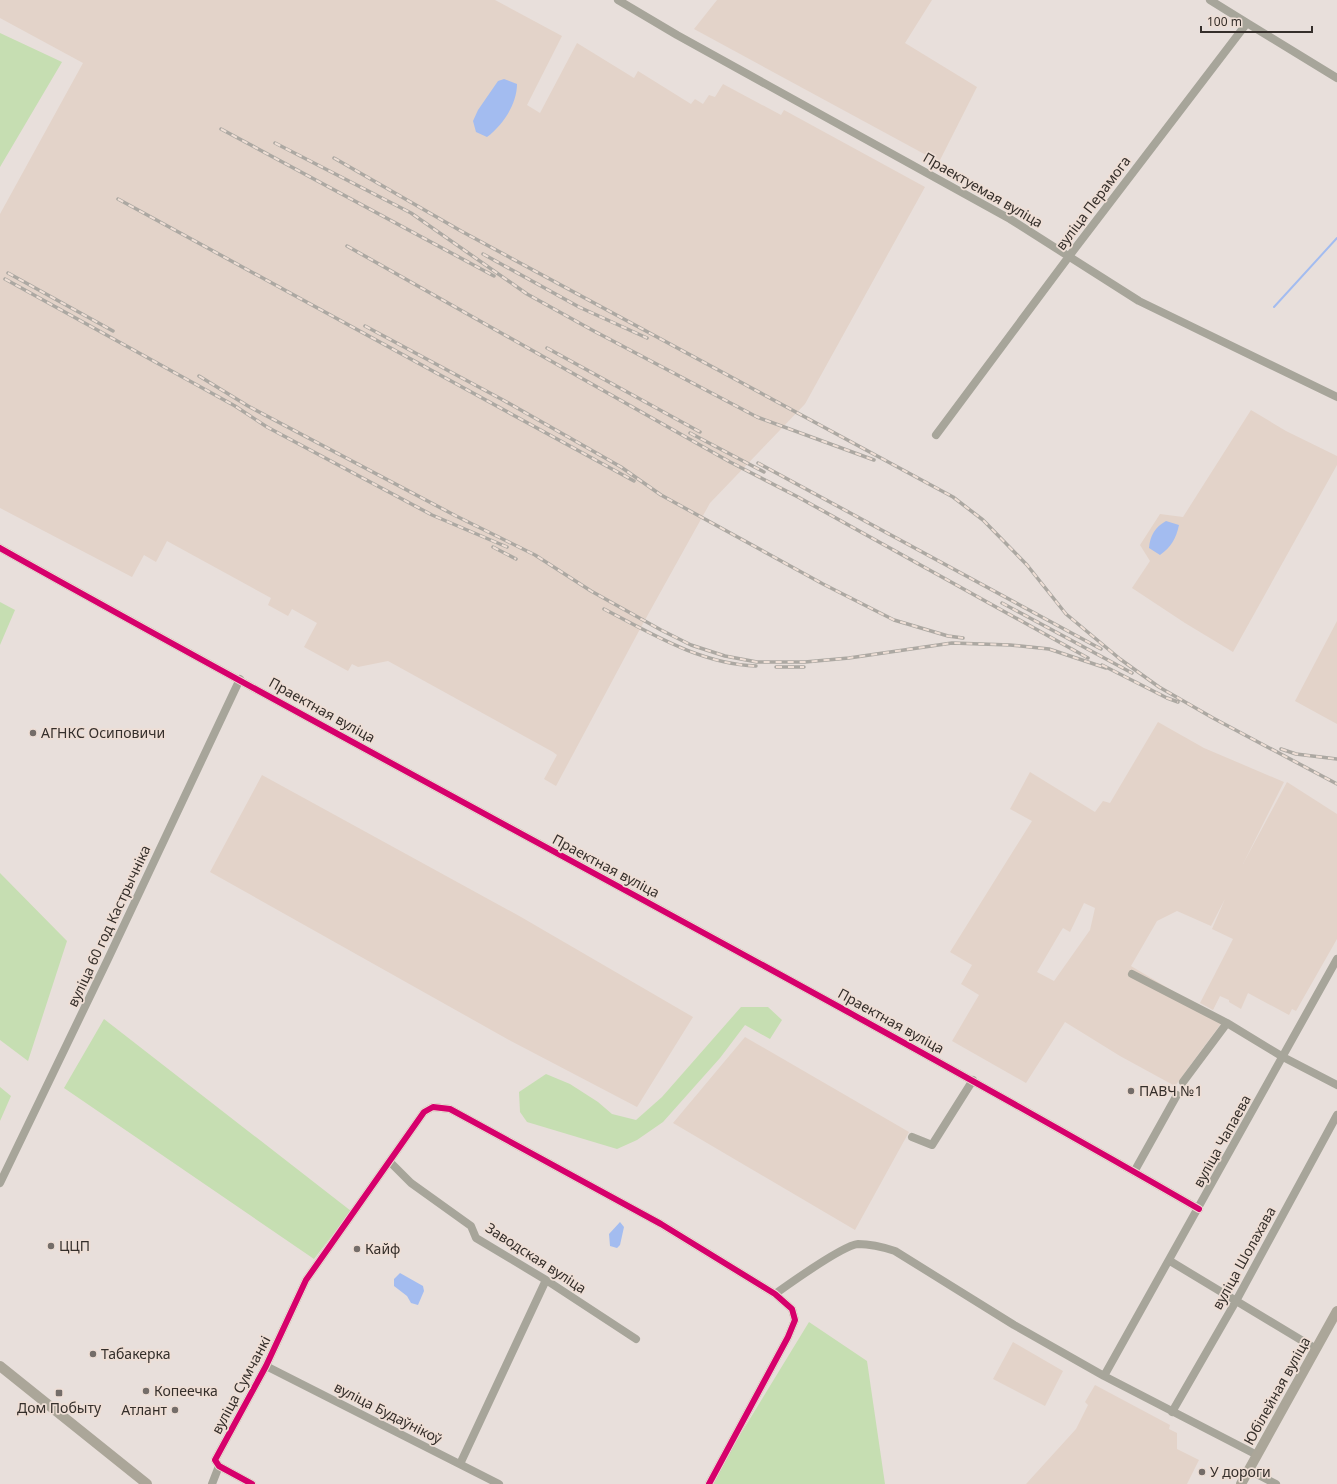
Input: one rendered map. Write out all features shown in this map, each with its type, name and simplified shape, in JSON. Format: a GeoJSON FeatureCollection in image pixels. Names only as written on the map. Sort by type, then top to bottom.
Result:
{"type":"FeatureCollection","features":[{"type":"Feature","properties":{"kind":"main road","name":"Юбілейная вуліца"},"geometry":{"type":"LineString","coordinates":[[1242,1484],[1337,1311]]}},
{"type":"Feature","properties":{"kind":"main road"},"geometry":{"type":"LineString","coordinates":[[0,1366],[147,1484]]}},
{"type":"Feature","properties":{"kind":"street","name":"Праектуемая вуліца"},"geometry":{"type":"LineString","coordinates":[[618,0],[677,35],[1010,219],[1070,255],[1139,301],[1337,397]]}},
{"type":"Feature","properties":{"kind":"street"},"geometry":{"type":"LineString","coordinates":[[1210,0],[1337,78]]}},
{"type":"Feature","properties":{"kind":"street","name":"вуліца Перамога"},"geometry":{"type":"LineString","coordinates":[[936,435],[1070,255],[1247,23]]}},
{"type":"Feature","properties":{"kind":"street","name":"Праектная вуліца"},"geometry":{"type":"LineString","coordinates":[[0,548],[973,1080],[1199,1209]]}},
{"type":"Feature","properties":{"kind":"street","name":"вуліца 60 год Кастрычніка"},"geometry":{"type":"LineString","coordinates":[[0,1183],[108,959],[240,679]]}},
{"type":"Feature","properties":{"kind":"street","name":"вуліца Чапаева"},"geometry":{"type":"LineString","coordinates":[[1104,1376],[1170,1262],[1337,959]]}},
{"type":"Feature","properties":{"kind":"street"},"geometry":{"type":"LineString","coordinates":[[1132,974],[1226,1022],[1283,1057],[1337,1085]]}},
{"type":"Feature","properties":{"kind":"street"},"geometry":{"type":"LineString","coordinates":[[1183,1082],[1226,1022]]}},
{"type":"Feature","properties":{"kind":"street"},"geometry":{"type":"LineString","coordinates":[[912,1137],[932,1145],[973,1080]]}},
{"type":"Feature","properties":{"kind":"street"},"geometry":{"type":"LineString","coordinates":[[1134,1172],[1177,1094]]}},
{"type":"Feature","properties":{"kind":"street","name":"вуліца Сумчанкі"},"geometry":{"type":"LineString","coordinates":[[219,1466],[215,1460],[266,1366],[306,1280],[424,1112],[433,1107],[450,1109],[661,1224],[775,1294],[792,1309],[795,1320],[788,1337],[709,1484]]}},
{"type":"Feature","properties":{"kind":"street","name":"вуліца Шолахава"},"geometry":{"type":"LineString","coordinates":[[1172,1412],[1236,1301],[1337,1116]]}},
{"type":"Feature","properties":{"kind":"street","name":"Заводская вуліца"},"geometry":{"type":"LineString","coordinates":[[390,1162],[411,1183],[471,1226],[476,1238],[546,1280],[636,1339]]}},
{"type":"Feature","properties":{"kind":"street"},"geometry":{"type":"LineString","coordinates":[[775,1294],[827,1260],[856,1244],[874,1245],[895,1251],[1014,1325],[1104,1376],[1257,1455]]}},
{"type":"Feature","properties":{"kind":"street"},"geometry":{"type":"LineString","coordinates":[[1170,1262],[1316,1348]]}},
{"type":"Feature","properties":{"kind":"street"},"geometry":{"type":"LineString","coordinates":[[460,1464],[546,1280]]}},
{"type":"Feature","properties":{"kind":"street","name":"вуліца Будаўнікоў"},"geometry":{"type":"LineString","coordinates":[[266,1366],[499,1484]]}},
{"type":"Feature","properties":{"kind":"street"},"geometry":{"type":"LineString","coordinates":[[212,1484],[219,1466],[252,1484]]}},
{"type":"Feature","properties":{"kind":"street"},"geometry":{"type":"LineString","coordinates":[[1249,1470],[1276,1484]]}},
{"type":"Feature","properties":{"kind":"shaded area"},"geometry":{"type":"Polygon","coordinates":[[[0,0],[495,0],[562,36],[527,105],[540,113],[577,43],[634,78],[638,71],[691,104],[695,99],[703,104],[709,95],[715,97],[723,84],[781,115],[784,110],[925,187],[805,404],[710,503],[640,629],[556,786],[544,779],[557,755],[553,752],[388,661],[358,667],[352,664],[348,671],[304,647],[317,623],[292,609],[288,616],[268,605],[271,598],[167,541],[156,562],[144,555],[132,577],[0,508],[0,214],[83,63],[0,18],[0,0]]]}},
{"type":"Feature","properties":{"kind":"shaded area"},"geometry":{"type":"Polygon","coordinates":[[[717,0],[932,0],[905,43],[977,87],[939,162],[694,29],[717,0]]]}},
{"type":"Feature","properties":{"kind":"shaded area"},"geometry":{"type":"Polygon","coordinates":[[[1251,410],[1286,431],[1337,456],[1337,465],[1233,652],[1132,588],[1150,561],[1140,545],[1160,514],[1183,517],[1251,410]]]}},
{"type":"Feature","properties":{"kind":"shaded area"},"geometry":{"type":"Polygon","coordinates":[[[1337,621],[1337,724],[1295,701],[1337,621]]]}},
{"type":"Feature","properties":{"kind":"shaded area"},"geometry":{"type":"Polygon","coordinates":[[[1158,722],[1204,748],[1284,782],[1243,864],[1287,782],[1337,814],[1337,939],[1296,1011],[1292,1009],[1289,1015],[1248,993],[1241,1009],[1229,1002],[1229,1000],[1220,996],[1213,1010],[1200,1003],[1233,939],[1212,929],[1225,899],[1211,926],[1177,911],[1157,921],[1131,966],[1223,1021],[1175,1086],[1120,1056],[1065,1022],[1026,1083],[952,1041],[979,995],[961,984],[972,965],[950,952],[1032,821],[1010,809],[1030,772],[1095,812],[1103,801],[1110,803],[1158,722]],[[1084,903],[1070,932],[1063,928],[1037,972],[1054,981],[1090,930],[1095,908],[1084,903]]]}},
{"type":"Feature","properties":{"kind":"shaded area"},"geometry":{"type":"Polygon","coordinates":[[[262,775],[521,917],[693,1017],[637,1107],[509,1040],[210,872],[262,775]]]}},
{"type":"Feature","properties":{"kind":"shaded area"},"geometry":{"type":"Polygon","coordinates":[[[745,1037],[909,1132],[855,1230],[673,1123],[745,1037]]]}},
{"type":"Feature","properties":{"kind":"shaded area"},"geometry":{"type":"Polygon","coordinates":[[[1013,1342],[1063,1371],[1045,1406],[993,1379],[1013,1342]]]}},
{"type":"Feature","properties":{"kind":"shaded area"},"geometry":{"type":"Polygon","coordinates":[[[1095,1385],[1170,1425],[1169,1429],[1177,1433],[1177,1449],[1199,1460],[1187,1484],[1026,1484],[1076,1429],[1088,1405],[1085,1402],[1095,1385]]]}},
{"type":"Feature","properties":{"kind":"green space"},"geometry":{"type":"Polygon","coordinates":[[[0,33],[62,62],[0,167],[0,33]]]}},
{"type":"Feature","properties":{"kind":"green space"},"geometry":{"type":"Polygon","coordinates":[[[0,602],[15,610],[0,645],[0,602]]]}},
{"type":"Feature","properties":{"kind":"green space"},"geometry":{"type":"Polygon","coordinates":[[[0,873],[67,941],[28,1061],[0,1040],[0,873]]]}},
{"type":"Feature","properties":{"kind":"green space"},"geometry":{"type":"Polygon","coordinates":[[[741,1007],[768,1007],[782,1020],[770,1039],[745,1025],[720,1058],[663,1122],[637,1140],[617,1149],[527,1122],[520,1112],[519,1092],[546,1074],[570,1084],[598,1102],[612,1114],[636,1120],[662,1097],[741,1007]]]}},
{"type":"Feature","properties":{"kind":"green space"},"geometry":{"type":"Polygon","coordinates":[[[104,1019],[351,1211],[314,1259],[64,1088],[104,1019]]]}},
{"type":"Feature","properties":{"kind":"green space"},"geometry":{"type":"Polygon","coordinates":[[[0,1087],[11,1096],[0,1121],[0,1087]]]}},
{"type":"Feature","properties":{"kind":"green space"},"geometry":{"type":"Polygon","coordinates":[[[809,1322],[867,1361],[885,1484],[710,1484],[809,1322]]]}},
{"type":"Feature","properties":{"kind":"water"},"geometry":{"type":"Polygon","coordinates":[[[504,79],[517,84],[515,99],[504,120],[487,137],[476,132],[473,121],[478,110],[498,81],[504,79]]]}},
{"type":"Feature","properties":{"kind":"water"},"geometry":{"type":"Polygon","coordinates":[[[1166,521],[1179,525],[1172,542],[1160,555],[1149,548],[1152,536],[1156,529],[1166,521]]]}},
{"type":"Feature","properties":{"kind":"water"},"geometry":{"type":"Polygon","coordinates":[[[620,1222],[624,1227],[620,1245],[617,1248],[610,1246],[609,1234],[620,1222]]]}},
{"type":"Feature","properties":{"kind":"water"},"geometry":{"type":"Polygon","coordinates":[[[400,1273],[423,1286],[424,1291],[418,1305],[411,1303],[407,1296],[394,1286],[394,1279],[400,1273]]]}},
{"type":"Feature","properties":{"kind":"waterway"},"geometry":{"type":"LineString","coordinates":[[1274,307],[1337,238]]}},
{"type":"Feature","properties":{"kind":"railway"},"geometry":{"type":"LineString","coordinates":[[221,129],[494,276]]}},
{"type":"Feature","properties":{"kind":"railway"},"geometry":{"type":"LineString","coordinates":[[275,143],[411,213],[527,294],[592,330],[757,417],[874,460]]}},
{"type":"Feature","properties":{"kind":"railway"},"geometry":{"type":"LineString","coordinates":[[334,158],[461,231],[953,497],[983,520],[1027,565],[1066,614],[1120,659],[1159,687],[1213,718],[1337,784]]}},
{"type":"Feature","properties":{"kind":"railway"},"geometry":{"type":"LineString","coordinates":[[118,199],[634,481]]}},
{"type":"Feature","properties":{"kind":"railway"},"geometry":{"type":"LineString","coordinates":[[347,246],[730,462],[798,497],[1088,658]]}},
{"type":"Feature","properties":{"kind":"railway"},"geometry":{"type":"LineString","coordinates":[[483,254],[579,307],[647,338]]}},
{"type":"Feature","properties":{"kind":"railway"},"geometry":{"type":"LineString","coordinates":[[8,273],[113,331]]}},
{"type":"Feature","properties":{"kind":"railway"},"geometry":{"type":"LineString","coordinates":[[5,279],[235,406],[267,427],[432,515],[507,547]]}},
{"type":"Feature","properties":{"kind":"railway"},"geometry":{"type":"LineString","coordinates":[[365,326],[503,400],[621,467],[661,495],[823,584],[894,620],[948,636],[963,638]]}},
{"type":"Feature","properties":{"kind":"railway"},"geometry":{"type":"LineString","coordinates":[[547,348],[700,432]]}},
{"type":"Feature","properties":{"kind":"railway"},"geometry":{"type":"LineString","coordinates":[[199,376],[248,406],[456,516],[535,555],[591,591],[661,630],[691,645],[725,656],[757,662],[805,662],[849,658],[952,643],[1010,645],[1049,649],[1106,668]]}},
{"type":"Feature","properties":{"kind":"railway"},"geometry":{"type":"LineString","coordinates":[[690,433],[764,472]]}},
{"type":"Feature","properties":{"kind":"railway"},"geometry":{"type":"LineString","coordinates":[[758,463],[1101,649]]}},
{"type":"Feature","properties":{"kind":"railway"},"geometry":{"type":"LineString","coordinates":[[493,547],[516,559]]}},
{"type":"Feature","properties":{"kind":"railway"},"geometry":{"type":"LineString","coordinates":[[1002,603],[1132,673]]}},
{"type":"Feature","properties":{"kind":"railway"},"geometry":{"type":"LineString","coordinates":[[604,609],[696,654],[716,660],[756,666]]}},
{"type":"Feature","properties":{"kind":"railway"},"geometry":{"type":"LineString","coordinates":[[1102,665],[1167,698],[1178,702]]}},
{"type":"Feature","properties":{"kind":"railway"},"geometry":{"type":"LineString","coordinates":[[776,667],[804,667]]}},
{"type":"Feature","properties":{"kind":"railway"},"geometry":{"type":"LineString","coordinates":[[1281,749],[1296,754],[1337,759]]}},
{"type":"Feature","properties":{"kind":"cycle path"},"geometry":{"type":"LineString","coordinates":[[0,548],[751,958],[1050,1124],[1199,1209]]}},
{"type":"Feature","properties":{"kind":"cycle path"},"geometry":{"type":"LineString","coordinates":[[252,1484],[219,1466],[215,1460],[266,1366],[306,1280],[424,1112],[433,1107],[450,1109],[661,1224],[775,1294],[792,1309],[795,1320],[788,1337],[709,1484]]}},
{"type":"Feature","properties":{"kind":"place","name":"АГНКС Осиповичи"},"geometry":{"type":"Point","coordinates":[33,733]}},
{"type":"Feature","properties":{"kind":"place","name":"ПАВЧ №1"},"geometry":{"type":"Point","coordinates":[1131,1091]}},
{"type":"Feature","properties":{"kind":"place","name":"ЦЦП"},"geometry":{"type":"Point","coordinates":[51,1246]}},
{"type":"Feature","properties":{"kind":"place","name":"Кайф"},"geometry":{"type":"Point","coordinates":[357,1249]}},
{"type":"Feature","properties":{"kind":"place","name":"Табакерка"},"geometry":{"type":"Point","coordinates":[93,1354]}},
{"type":"Feature","properties":{"kind":"place","name":"Копеечка"},"geometry":{"type":"Point","coordinates":[146,1391]}},
{"type":"Feature","properties":{"kind":"place","name":"Дом Побыту"},"geometry":{"type":"Point","coordinates":[59,1393]}},
{"type":"Feature","properties":{"kind":"place","name":"Атлант"},"geometry":{"type":"Point","coordinates":[175,1410]}},
{"type":"Feature","properties":{"kind":"place","name":"У дороги"},"geometry":{"type":"Point","coordinates":[1202,1472]}}]}
